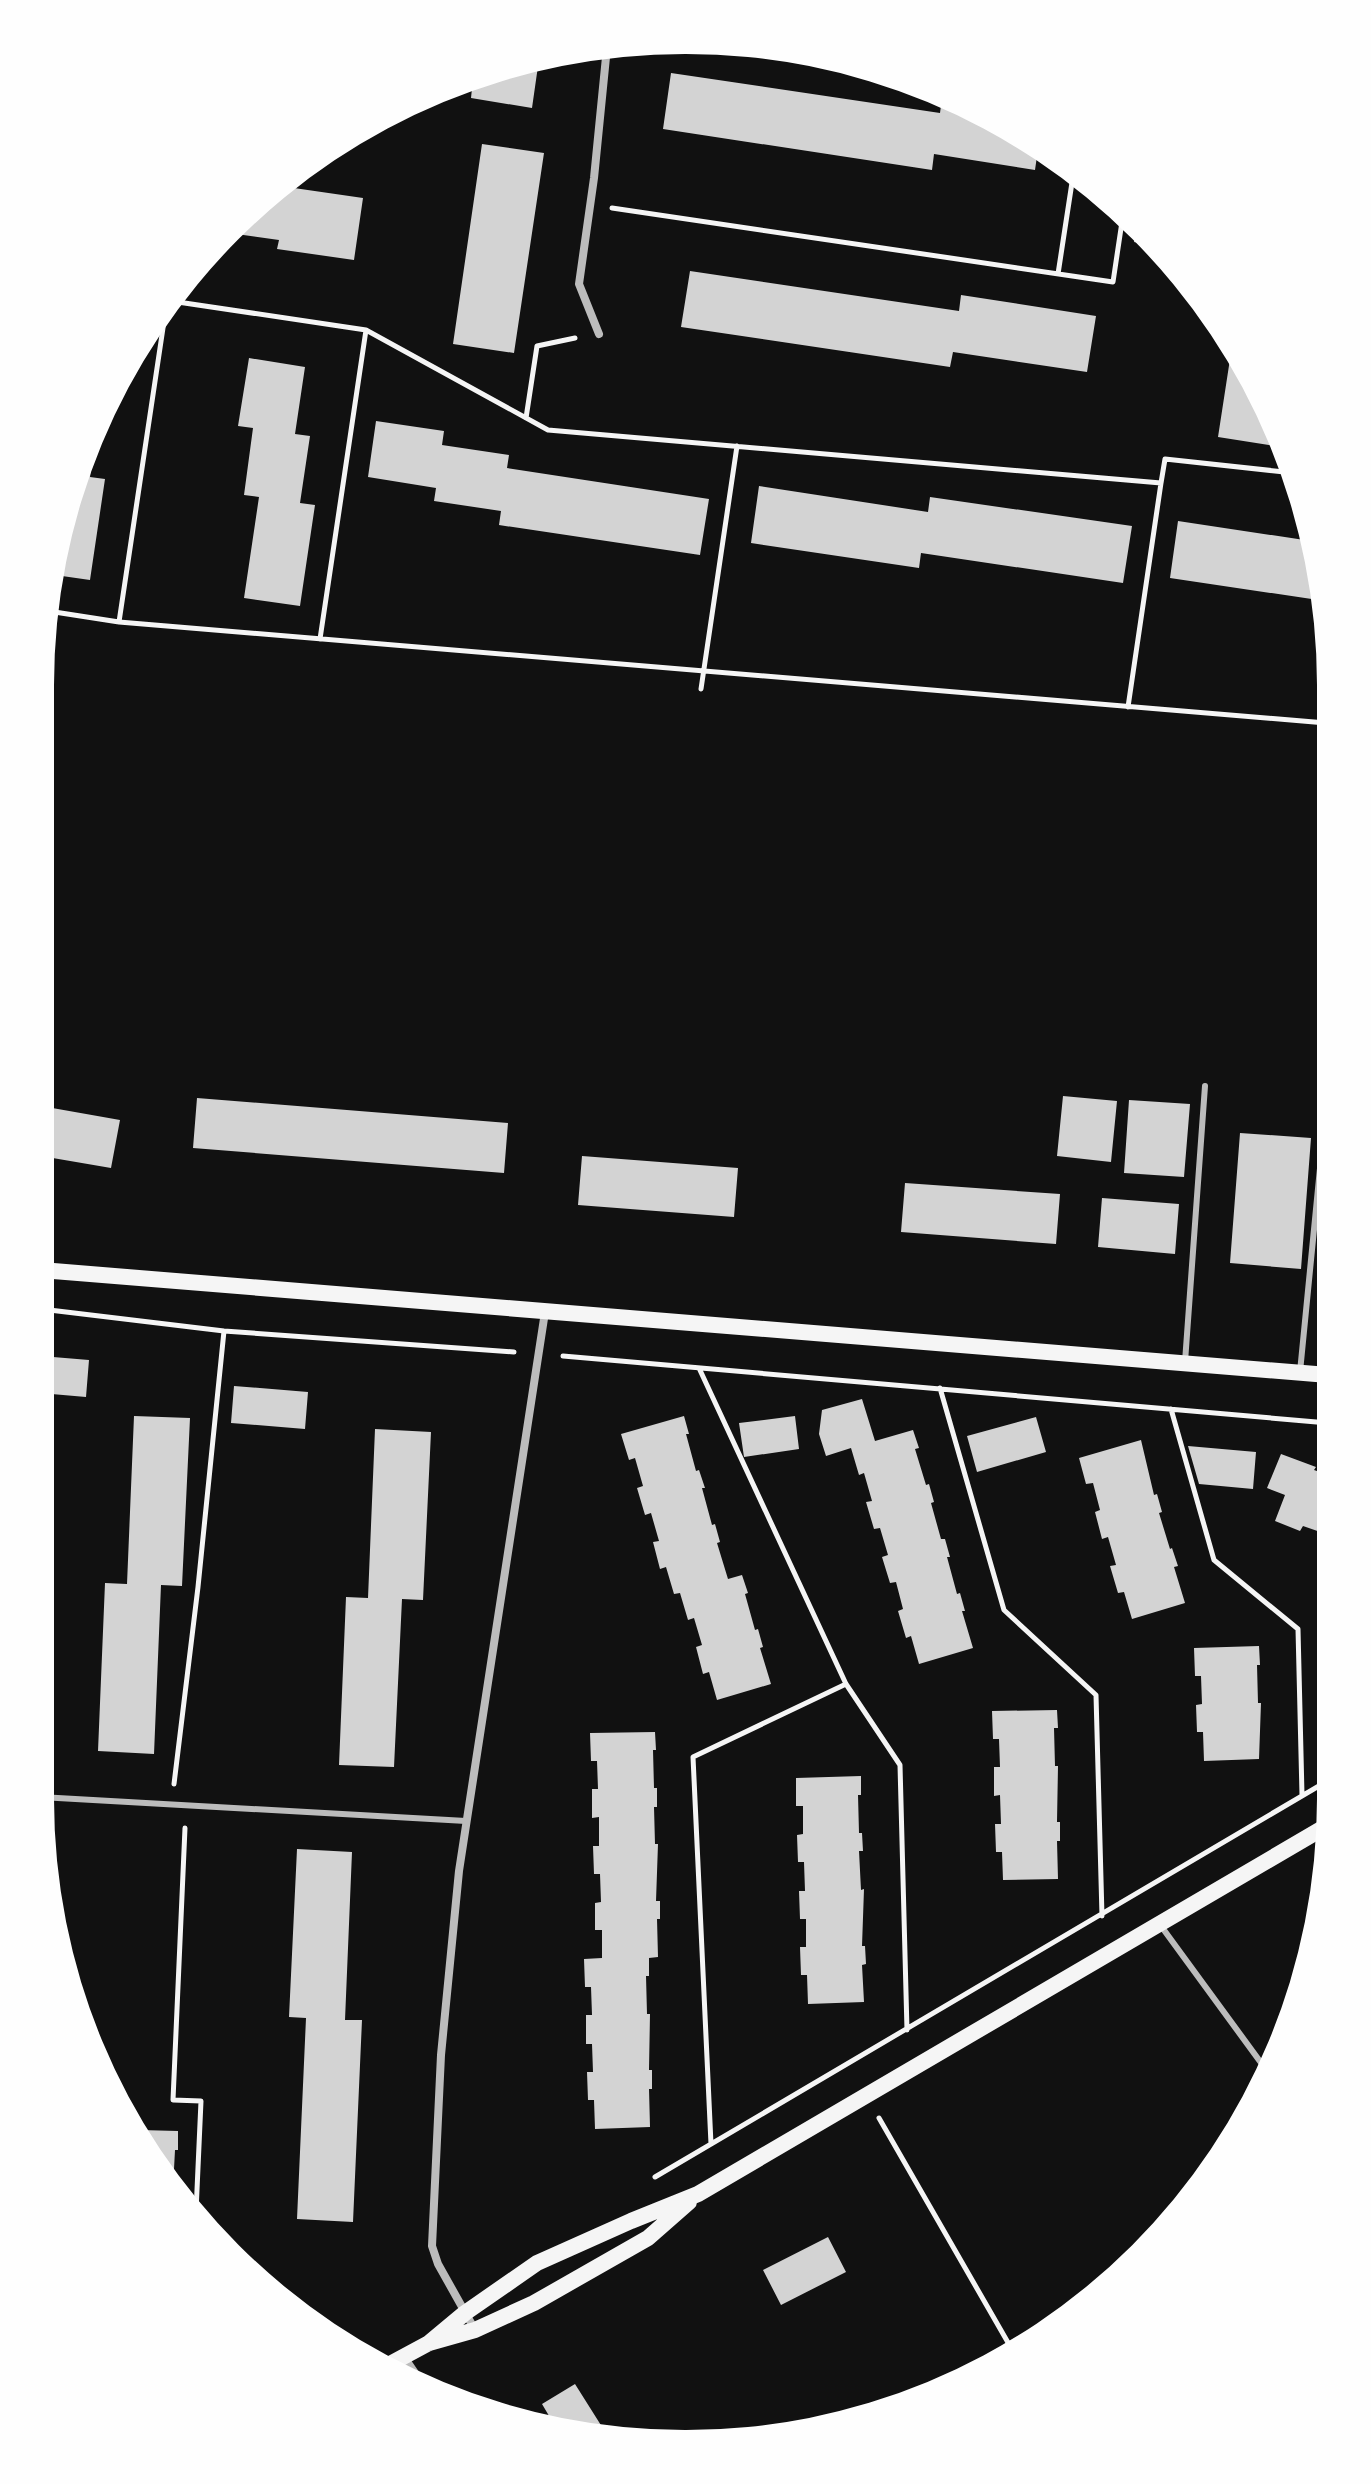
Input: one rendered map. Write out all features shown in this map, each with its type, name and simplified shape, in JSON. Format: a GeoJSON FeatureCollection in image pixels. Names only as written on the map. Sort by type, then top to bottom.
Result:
{"type":"FeatureCollection","features":[{"type":"Feature","properties":{"kind":"main road"},"geometry":{"type":"LineString","coordinates":[[54,1271],[1317,1374]]}},
{"type":"Feature","properties":{"kind":"main road"},"geometry":{"type":"LineString","coordinates":[[397,2360],[429,2343],[465,2313],[537,2263],[698,2194],[1316,1832]]}},
{"type":"Feature","properties":{"kind":"main road"},"geometry":{"type":"LineString","coordinates":[[429,2343],[475,2330],[534,2303],[648,2238],[698,2194]]}},
{"type":"Feature","properties":{"kind":"street"},"geometry":{"type":"LineString","coordinates":[[599,334],[579,284],[606,59]]}},
{"type":"Feature","properties":{"kind":"street"},"geometry":{"type":"LineString","coordinates":[[475,2330],[435,2258],[432,2239],[442,2039],[466,1821],[545,1312]]}},
{"type":"Feature","properties":{"kind":"lane"},"geometry":{"type":"LineString","coordinates":[[1185,1362],[1205,1086]]}},
{"type":"Feature","properties":{"kind":"lane"},"geometry":{"type":"LineString","coordinates":[[1300,1372],[1317,1199]]}},
{"type":"Feature","properties":{"kind":"lane"},"geometry":{"type":"LineString","coordinates":[[54,1798],[466,1821]]}},
{"type":"Feature","properties":{"kind":"lane"},"geometry":{"type":"LineString","coordinates":[[1161,1925],[1260,2061]]}},
{"type":"Feature","properties":{"kind":"path"},"geometry":{"type":"LineString","coordinates":[[1058,274],[1072,185]]}},
{"type":"Feature","properties":{"kind":"path"},"geometry":{"type":"LineString","coordinates":[[590,205],[1113,282],[1121,229]]}},
{"type":"Feature","properties":{"kind":"path"},"geometry":{"type":"LineString","coordinates":[[183,303],[366,330],[548,430],[1161,483]]}},
{"type":"Feature","properties":{"kind":"path"},"geometry":{"type":"LineString","coordinates":[[320,639],[366,330]]}},
{"type":"Feature","properties":{"kind":"path"},"geometry":{"type":"LineString","coordinates":[[119,622],[162,331]]}},
{"type":"Feature","properties":{"kind":"path"},"geometry":{"type":"LineString","coordinates":[[526,418],[537,346],[599,334]]}},
{"type":"Feature","properties":{"kind":"path"},"geometry":{"type":"LineString","coordinates":[[701,689],[737,446]]}},
{"type":"Feature","properties":{"kind":"path"},"geometry":{"type":"LineString","coordinates":[[1128,707],[1165,459],[1279,471]]}},
{"type":"Feature","properties":{"kind":"path"},"geometry":{"type":"LineString","coordinates":[[58,613],[119,622],[1317,722]]}},
{"type":"Feature","properties":{"kind":"path"},"geometry":{"type":"LineString","coordinates":[[54,1311],[224,1331],[538,1354],[1317,1422]]}},
{"type":"Feature","properties":{"kind":"path"},"geometry":{"type":"LineString","coordinates":[[171,1804],[198,1587],[224,1331]]}},
{"type":"Feature","properties":{"kind":"path"},"geometry":{"type":"LineString","coordinates":[[699,1368],[846,1684],[900,1765],[907,2030]]}},
{"type":"Feature","properties":{"kind":"path"},"geometry":{"type":"LineString","coordinates":[[940,1388],[1004,1610],[1096,1695],[1102,1916]]}},
{"type":"Feature","properties":{"kind":"path"},"geometry":{"type":"LineString","coordinates":[[1171,1409],[1214,1560],[1298,1629],[1302,1796]]}},
{"type":"Feature","properties":{"kind":"path"},"geometry":{"type":"LineString","coordinates":[[711,2144],[693,1757],[846,1684]]}},
{"type":"Feature","properties":{"kind":"path"},"geometry":{"type":"LineString","coordinates":[[643,2184],[1317,1787]]}},
{"type":"Feature","properties":{"kind":"path"},"geometry":{"type":"LineString","coordinates":[[186,1806],[173,2100],[201,2101],[197,2198]]}},
{"type":"Feature","properties":{"kind":"path"},"geometry":{"type":"LineString","coordinates":[[867,2096],[1007,2341]]}},
{"type":"Feature","properties":{"kind":"building"},"geometry":{"type":"Polygon","coordinates":[[[537,72],[532,108],[471,98],[472,92],[537,72]]]}},
{"type":"Feature","properties":{"kind":"building"},"geometry":{"type":"Polygon","coordinates":[[[671,73],[940,113],[941,108],[1036,160],[1035,170],[934,154],[932,170],[663,129],[671,73]]]}},
{"type":"Feature","properties":{"kind":"building"},"geometry":{"type":"Polygon","coordinates":[[[482,144],[544,153],[514,353],[453,344],[482,144]]]}},
{"type":"Feature","properties":{"kind":"building"},"geometry":{"type":"Polygon","coordinates":[[[296,188],[363,198],[354,260],[277,249],[279,240],[243,235],[296,188]]]}},
{"type":"Feature","properties":{"kind":"building"},"geometry":{"type":"Polygon","coordinates":[[[690,271],[959,311],[961,295],[1096,316],[1087,372],[953,352],[950,367],[681,327],[690,271]]]}},
{"type":"Feature","properties":{"kind":"building"},"geometry":{"type":"Polygon","coordinates":[[[249,358],[305,367],[295,434],[310,436],[300,503],[315,505],[300,606],[244,598],[259,497],[244,495],[253,428],[238,426],[249,358]]]}},
{"type":"Feature","properties":{"kind":"building"},"geometry":{"type":"Polygon","coordinates":[[[1229,365],[1269,445],[1218,437],[1229,365]]]}},
{"type":"Feature","properties":{"kind":"building"},"geometry":{"type":"Polygon","coordinates":[[[376,421],[444,431],[442,445],[509,455],[507,468],[709,499],[700,555],[499,525],[501,511],[434,501],[436,488],[368,477],[376,421]]]}},
{"type":"Feature","properties":{"kind":"building"},"geometry":{"type":"Polygon","coordinates":[[[90,477],[105,479],[90,580],[64,576],[90,477]]]}},
{"type":"Feature","properties":{"kind":"building"},"geometry":{"type":"Polygon","coordinates":[[[759,486],[928,512],[930,497],[1132,526],[1123,583],[921,553],[919,568],[751,543],[759,486]]]}},
{"type":"Feature","properties":{"kind":"building"},"geometry":{"type":"Polygon","coordinates":[[[1178,521],[1299,539],[1311,599],[1170,578],[1178,521]]]}},
{"type":"Feature","properties":{"kind":"building"},"geometry":{"type":"Polygon","coordinates":[[[1063,1096],[1117,1101],[1111,1162],[1057,1156],[1063,1096]]]}},
{"type":"Feature","properties":{"kind":"building"},"geometry":{"type":"Polygon","coordinates":[[[197,1098],[508,1123],[504,1173],[193,1148],[197,1098]]]}},
{"type":"Feature","properties":{"kind":"building"},"geometry":{"type":"Polygon","coordinates":[[[1129,1100],[1190,1104],[1184,1177],[1124,1173],[1129,1100]]]}},
{"type":"Feature","properties":{"kind":"building"},"geometry":{"type":"Polygon","coordinates":[[[54,1108],[120,1120],[111,1168],[54,1158],[54,1108]]]}},
{"type":"Feature","properties":{"kind":"building"},"geometry":{"type":"Polygon","coordinates":[[[1240,1133],[1311,1138],[1301,1269],[1230,1263],[1240,1133]]]}},
{"type":"Feature","properties":{"kind":"building"},"geometry":{"type":"Polygon","coordinates":[[[582,1156],[738,1168],[734,1217],[578,1205],[582,1156]]]}},
{"type":"Feature","properties":{"kind":"building"},"geometry":{"type":"Polygon","coordinates":[[[905,1183],[1060,1194],[1056,1244],[901,1232],[905,1183]]]}},
{"type":"Feature","properties":{"kind":"building"},"geometry":{"type":"Polygon","coordinates":[[[1102,1198],[1179,1204],[1175,1254],[1098,1247],[1102,1198]]]}},
{"type":"Feature","properties":{"kind":"building"},"geometry":{"type":"Polygon","coordinates":[[[54,1357],[89,1360],[86,1397],[54,1394],[54,1357]]]}},
{"type":"Feature","properties":{"kind":"building"},"geometry":{"type":"Polygon","coordinates":[[[234,1386],[308,1392],[305,1429],[231,1423],[234,1386]]]}},
{"type":"Feature","properties":{"kind":"building"},"geometry":{"type":"Polygon","coordinates":[[[862,1399],[875,1441],[913,1430],[919,1448],[915,1449],[926,1485],[929,1484],[934,1502],[931,1503],[941,1539],[945,1539],[950,1557],[947,1557],[957,1594],[960,1593],[973,1648],[919,1664],[911,1636],[906,1638],[898,1611],[903,1609],[896,1582],[890,1583],[882,1557],[888,1555],[880,1528],[874,1529],[866,1502],[872,1501],[864,1473],[859,1475],[851,1448],[826,1456],[819,1434],[822,1410],[862,1399]]]}},
{"type":"Feature","properties":{"kind":"building"},"geometry":{"type":"Polygon","coordinates":[[[134,1416],[190,1418],[182,1586],[161,1585],[154,1754],[98,1751],[105,1583],[127,1584],[134,1416]]]}},
{"type":"Feature","properties":{"kind":"building"},"geometry":{"type":"Polygon","coordinates":[[[684,1416],[689,1434],[686,1434],[696,1471],[699,1470],[705,1488],[702,1488],[712,1525],[715,1524],[720,1542],[717,1543],[728,1579],[742,1575],[771,1684],[717,1700],[709,1672],[703,1674],[696,1647],[702,1645],[694,1618],[688,1620],[680,1593],[674,1594],[666,1567],[660,1569],[653,1542],[659,1541],[651,1513],[645,1515],[637,1488],[643,1486],[635,1458],[629,1460],[621,1434],[684,1416]]]}},
{"type":"Feature","properties":{"kind":"building"},"geometry":{"type":"Polygon","coordinates":[[[795,1416],[799,1449],[744,1457],[739,1423],[795,1416]]]}},
{"type":"Feature","properties":{"kind":"building"},"geometry":{"type":"Polygon","coordinates":[[[1036,1417],[1046,1452],[977,1472],[967,1436],[1036,1417]]]}},
{"type":"Feature","properties":{"kind":"building"},"geometry":{"type":"Polygon","coordinates":[[[375,1429],[431,1432],[423,1600],[402,1599],[394,1767],[339,1765],[346,1597],[368,1598],[375,1429]]]}},
{"type":"Feature","properties":{"kind":"building"},"geometry":{"type":"Polygon","coordinates":[[[1141,1440],[1154,1495],[1157,1494],[1162,1512],[1159,1513],[1178,1566],[1174,1567],[1185,1603],[1132,1619],[1124,1592],[1118,1593],[1110,1566],[1116,1565],[1108,1537],[1102,1539],[1095,1512],[1100,1510],[1093,1483],[1086,1484],[1079,1458],[1141,1440]]]}},
{"type":"Feature","properties":{"kind":"building"},"geometry":{"type":"Polygon","coordinates":[[[1188,1446],[1256,1452],[1253,1489],[1199,1484],[1188,1446]]]}},
{"type":"Feature","properties":{"kind":"building"},"geometry":{"type":"Polygon","coordinates":[[[1281,1454],[1316,1467],[1317,1531],[1303,1526],[1300,1531],[1275,1521],[1285,1495],[1267,1488],[1281,1454]]]}},
{"type":"Feature","properties":{"kind":"building"},"geometry":{"type":"Polygon","coordinates":[[[1259,1646],[1259,1759],[1204,1761],[1203,1732],[1197,1732],[1196,1705],[1202,1704],[1201,1676],[1195,1676],[1194,1648],[1259,1646]]]}},
{"type":"Feature","properties":{"kind":"building"},"geometry":{"type":"Polygon","coordinates":[[[1057,1710],[1058,1728],[1054,1728],[1055,1766],[1058,1766],[1057,1822],[1060,1822],[1058,1879],[1003,1880],[1002,1852],[996,1852],[995,1824],[1001,1824],[1000,1795],[994,1796],[994,1767],[1000,1767],[999,1739],[993,1739],[992,1711],[1057,1710]]]}},
{"type":"Feature","properties":{"kind":"building"},"geometry":{"type":"Polygon","coordinates":[[[655,1732],[656,1901],[660,1901],[660,1919],[657,1919],[658,1957],[649,1958],[649,1976],[646,1976],[647,2014],[650,2014],[649,2070],[652,2070],[650,2127],[595,2129],[594,2100],[588,2100],[587,2072],[593,2072],[592,2044],[586,2044],[586,2015],[592,2015],[591,1987],[585,1987],[584,1959],[602,1958],[602,1930],[595,1930],[595,1903],[601,1902],[600,1874],[594,1874],[593,1846],[599,1846],[599,1817],[592,1818],[592,1789],[598,1789],[597,1761],[591,1761],[590,1733],[655,1732]]]}},
{"type":"Feature","properties":{"kind":"building"},"geometry":{"type":"Polygon","coordinates":[[[861,1776],[861,1795],[858,1795],[863,1851],[859,1851],[861,1890],[864,1889],[864,2002],[808,2004],[807,1975],[801,1975],[800,1947],[806,1947],[806,1919],[800,1919],[799,1891],[805,1891],[804,1862],[798,1862],[797,1835],[803,1834],[803,1806],[796,1806],[796,1778],[861,1776]]]}},
{"type":"Feature","properties":{"kind":"building"},"geometry":{"type":"Polygon","coordinates":[[[297,1849],[352,1852],[345,2020],[362,2020],[353,2222],[297,2219],[306,2018],[289,2017],[297,1849]]]}},
{"type":"Feature","properties":{"kind":"building"},"geometry":{"type":"Polygon","coordinates":[[[149,2130],[178,2131],[178,2150],[175,2150],[174,2169],[149,2130]]]}},
{"type":"Feature","properties":{"kind":"building"},"geometry":{"type":"Polygon","coordinates":[[[828,2237],[846,2272],[781,2305],[763,2270],[828,2237]]]}},
{"type":"Feature","properties":{"kind":"building"},"geometry":{"type":"Polygon","coordinates":[[[575,2384],[601,2425],[548,2415],[542,2404],[575,2384]]]}}]}
